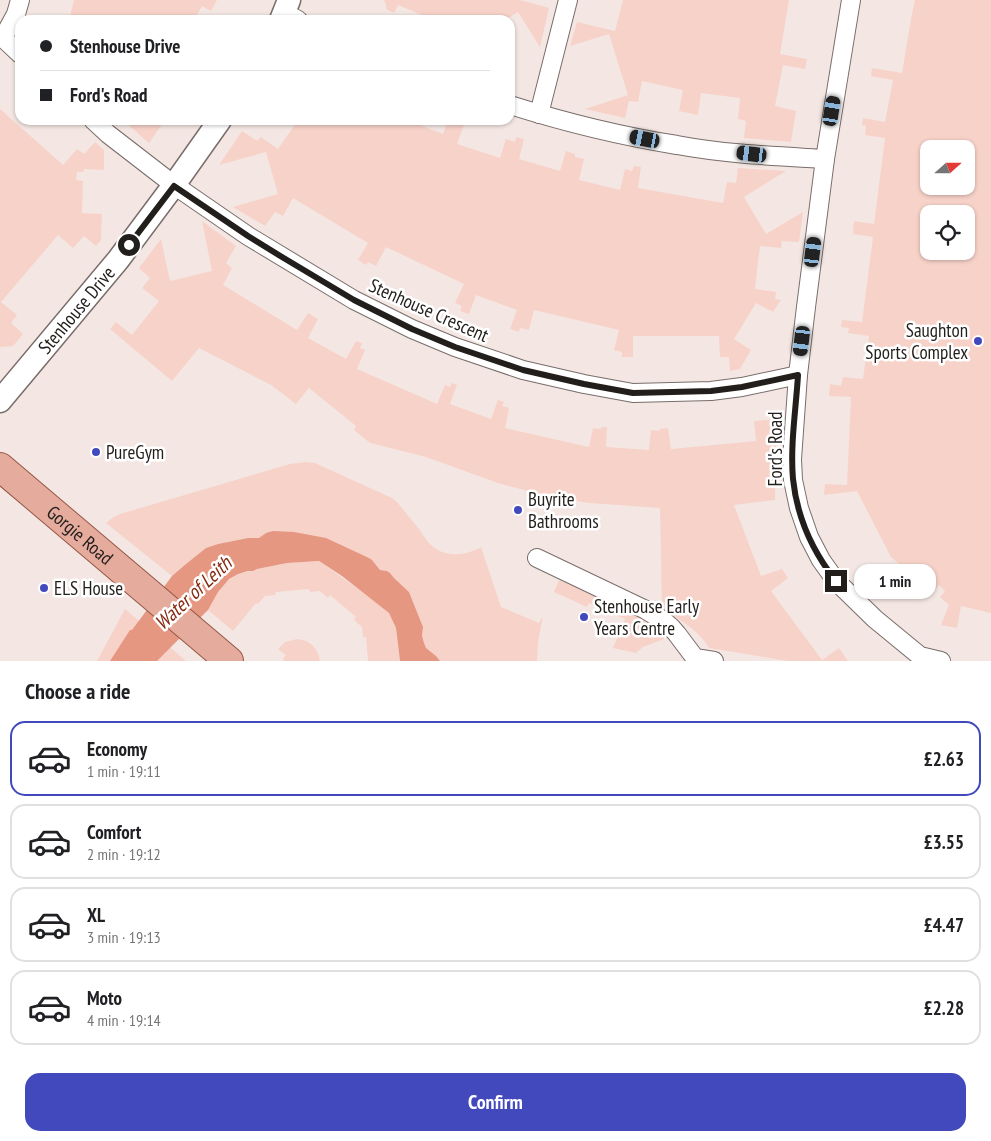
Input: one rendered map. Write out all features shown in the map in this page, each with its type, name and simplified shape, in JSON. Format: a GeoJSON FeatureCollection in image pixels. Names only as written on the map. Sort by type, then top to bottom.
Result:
{"type":"FeatureCollection","features":[{"type":"Feature","properties":{"kind":"main road","name":"Gorgie Road"},"geometry":{"type":"LineString","coordinates":[[0,467],[230,661]]}},
{"type":"Feature","properties":{"kind":"street"},"geometry":{"type":"LineString","coordinates":[[15,15],[20,0]]}},
{"type":"Feature","properties":{"kind":"street"},"geometry":{"type":"LineString","coordinates":[[539,114],[568,0]]}},
{"type":"Feature","properties":{"kind":"street","name":"Ford's Road"},"geometry":{"type":"LineString","coordinates":[[851,0],[824,159],[798,375],[792,458],[793,480],[799,508],[809,537],[828,571],[915,658],[941,661]]}},
{"type":"Feature","properties":{"kind":"street"},"geometry":{"type":"LineString","coordinates":[[15,15],[1,36],[15,49]]}},
{"type":"Feature","properties":{"kind":"street"},"geometry":{"type":"LineString","coordinates":[[515,107],[612,132],[678,145],[752,154],[824,159]]}},
{"type":"Feature","properties":{"kind":"street","name":"Stenhouse Crescent"},"geometry":{"type":"LineString","coordinates":[[98,125],[174,186],[248,236],[346,295],[412,329],[455,347],[523,370],[592,386],[633,393],[711,391],[742,387],[798,375]]}},
{"type":"Feature","properties":{"kind":"street","name":"Stenhouse Drive"},"geometry":{"type":"LineString","coordinates":[[0,402],[118,260],[174,186],[217,125]]}},
{"type":"Feature","properties":{"kind":"street"},"geometry":{"type":"LineString","coordinates":[[537,558],[646,610],[672,627],[694,658],[714,661]]}},
{"type":"Feature","properties":{"kind":"shaded area"},"geometry":{"type":"Polygon","coordinates":[[[74,0],[217,0],[211,11],[202,6],[197,15],[70,15],[74,0]]]}},
{"type":"Feature","properties":{"kind":"shaded area"},"geometry":{"type":"Polygon","coordinates":[[[384,0],[520,0],[549,8],[540,47],[518,12],[513,15],[422,15],[398,5],[394,13],[386,9],[384,0]]]}},
{"type":"Feature","properties":{"kind":"shaded area"},"geometry":{"type":"Polygon","coordinates":[[[623,0],[789,0],[780,54],[807,59],[805,69],[783,65],[775,106],[796,111],[791,142],[744,138],[746,121],[738,119],[740,98],[701,93],[698,115],[679,111],[683,90],[642,81],[638,102],[629,101],[625,118],[585,109],[628,95],[609,34],[570,46],[577,22],[615,31],[623,0]]]}},
{"type":"Feature","properties":{"kind":"shaded area"},"geometry":{"type":"Polygon","coordinates":[[[915,0],[991,0],[991,613],[961,606],[957,628],[941,625],[949,605],[940,597],[945,591],[939,585],[933,592],[891,557],[857,491],[824,495],[825,484],[847,485],[851,397],[829,396],[830,384],[841,386],[843,377],[863,379],[869,336],[848,333],[849,328],[841,327],[842,320],[862,322],[873,237],[853,234],[854,221],[874,224],[885,138],[865,135],[866,126],[862,125],[863,118],[885,122],[893,80],[871,76],[872,68],[902,73],[915,0]]]}},
{"type":"Feature","properties":{"kind":"shaded area"},"geometry":{"type":"Polygon","coordinates":[[[0,109],[15,122],[15,125],[18,125],[63,165],[77,149],[84,154],[95,142],[104,150],[104,170],[84,169],[83,172],[77,172],[76,180],[83,181],[82,213],[102,214],[101,240],[96,246],[84,236],[73,248],[58,235],[1,302],[17,315],[11,323],[23,334],[13,346],[0,347],[0,109]]]}},
{"type":"Feature","properties":{"kind":"shaded area"},"geometry":{"type":"Polygon","coordinates":[[[128,125],[162,125],[149,143],[128,125]]]}},
{"type":"Feature","properties":{"kind":"shaded area"},"geometry":{"type":"Polygon","coordinates":[[[295,125],[420,125],[443,134],[446,125],[464,125],[457,144],[500,158],[506,139],[515,142],[516,137],[524,139],[519,159],[560,171],[566,151],[575,154],[575,157],[584,159],[579,180],[620,190],[625,169],[632,171],[634,166],[641,167],[638,188],[723,203],[727,182],[736,183],[738,168],[786,171],[744,197],[766,234],[803,212],[799,242],[782,241],[781,248],[760,246],[755,289],[776,292],[775,299],[781,300],[773,312],[756,303],[734,339],[751,350],[740,369],[730,371],[729,357],[720,357],[719,336],[633,336],[633,357],[622,357],[622,352],[614,350],[619,330],[534,310],[529,330],[520,328],[519,332],[510,329],[517,310],[476,295],[469,314],[460,311],[462,306],[455,303],[464,284],[386,247],[376,266],[368,262],[366,265],[358,260],[368,243],[293,198],[283,216],[275,212],[265,226],[233,207],[278,194],[266,152],[219,165],[242,131],[257,141],[261,137],[278,149],[295,125]]]}},
{"type":"Feature","properties":{"kind":"shaded area"},"geometry":{"type":"Polygon","coordinates":[[[202,221],[236,246],[226,263],[232,268],[223,285],[297,330],[308,313],[318,319],[308,338],[346,359],[356,341],[362,343],[360,348],[365,350],[357,369],[437,404],[445,385],[450,387],[452,383],[457,385],[450,404],[491,419],[498,400],[504,402],[502,406],[509,408],[505,428],[589,447],[593,428],[601,429],[601,427],[607,427],[606,447],[649,450],[651,430],[659,431],[660,429],[668,428],[671,449],[756,441],[754,421],[777,419],[775,500],[734,505],[761,576],[782,569],[788,578],[771,591],[822,660],[839,648],[848,661],[788,661],[709,648],[694,630],[662,608],[660,508],[589,503],[555,498],[498,483],[426,457],[370,443],[354,430],[356,426],[309,388],[296,404],[271,385],[199,348],[172,381],[110,329],[116,322],[132,335],[159,301],[142,288],[150,278],[139,268],[161,239],[170,281],[212,271],[202,221]]]}},
{"type":"Feature","properties":{"kind":"shaded area"},"geometry":{"type":"Polygon","coordinates":[[[315,463],[392,498],[414,522],[428,542],[440,551],[460,554],[468,553],[481,547],[501,607],[539,623],[543,616],[538,642],[537,661],[440,661],[426,648],[422,637],[423,627],[409,592],[390,573],[380,570],[372,560],[294,532],[248,538],[206,548],[172,576],[106,523],[120,514],[290,464],[315,463]]]}},
{"type":"Feature","properties":{"kind":"shaded area"},"geometry":{"type":"Polygon","coordinates":[[[319,561],[389,613],[396,628],[400,661],[368,661],[366,637],[363,637],[362,627],[354,620],[356,617],[330,595],[328,598],[320,591],[310,592],[309,589],[276,592],[275,595],[265,596],[258,604],[256,603],[233,631],[208,610],[228,580],[238,574],[287,563],[319,561]]]}},
{"type":"Feature","properties":{"kind":"shaded area"},"geometry":{"type":"Polygon","coordinates":[[[559,580],[641,615],[663,631],[665,634],[664,639],[643,647],[636,653],[613,648],[625,619],[589,603],[587,607],[554,592],[559,580]]]}},
{"type":"Feature","properties":{"kind":"shaded area"},"geometry":{"type":"Polygon","coordinates":[[[125,609],[186,661],[97,661],[125,609]]]}},
{"type":"Feature","properties":{"kind":"shaded area"},"geometry":{"type":"Polygon","coordinates":[[[297,639],[306,641],[313,646],[320,661],[285,661],[283,659],[286,655],[278,649],[285,642],[297,639]]]}},
{"type":"Feature","properties":{"kind":"water","name":"Water of Leith"},"geometry":{"type":"Polygon","coordinates":[[[273,531],[294,532],[326,538],[369,558],[380,570],[390,573],[409,592],[423,627],[422,636],[426,648],[440,661],[400,661],[396,628],[389,613],[342,576],[319,561],[287,563],[238,574],[229,579],[218,592],[208,610],[157,661],[110,661],[130,630],[132,630],[172,576],[206,548],[248,538],[259,538],[273,531]]]}},
{"type":"Feature","properties":{"kind":"place","name":"Saughton Sports Complex"},"geometry":{"type":"Point","coordinates":[978,341]}},
{"type":"Feature","properties":{"kind":"place","name":"PureGym"},"geometry":{"type":"Point","coordinates":[96,452]}},
{"type":"Feature","properties":{"kind":"place","name":"Buyrite Bathrooms"},"geometry":{"type":"Point","coordinates":[518,510]}},
{"type":"Feature","properties":{"kind":"place","name":"ELS House"},"geometry":{"type":"Point","coordinates":[44,588]}},
{"type":"Feature","properties":{"kind":"place","name":"Stenhouse Early Years Centre"},"geometry":{"type":"Point","coordinates":[584,617]}},
{"type":"Feature","properties":{"kind":"route"},"geometry":{"type":"LineString","coordinates":[[129,245],[174,186],[248,236],[354,300],[412,329],[493,361],[584,384],[633,393],[711,391],[742,387],[798,375],[792,458],[793,480],[803,522],[814,549],[836,581]]}}]}
